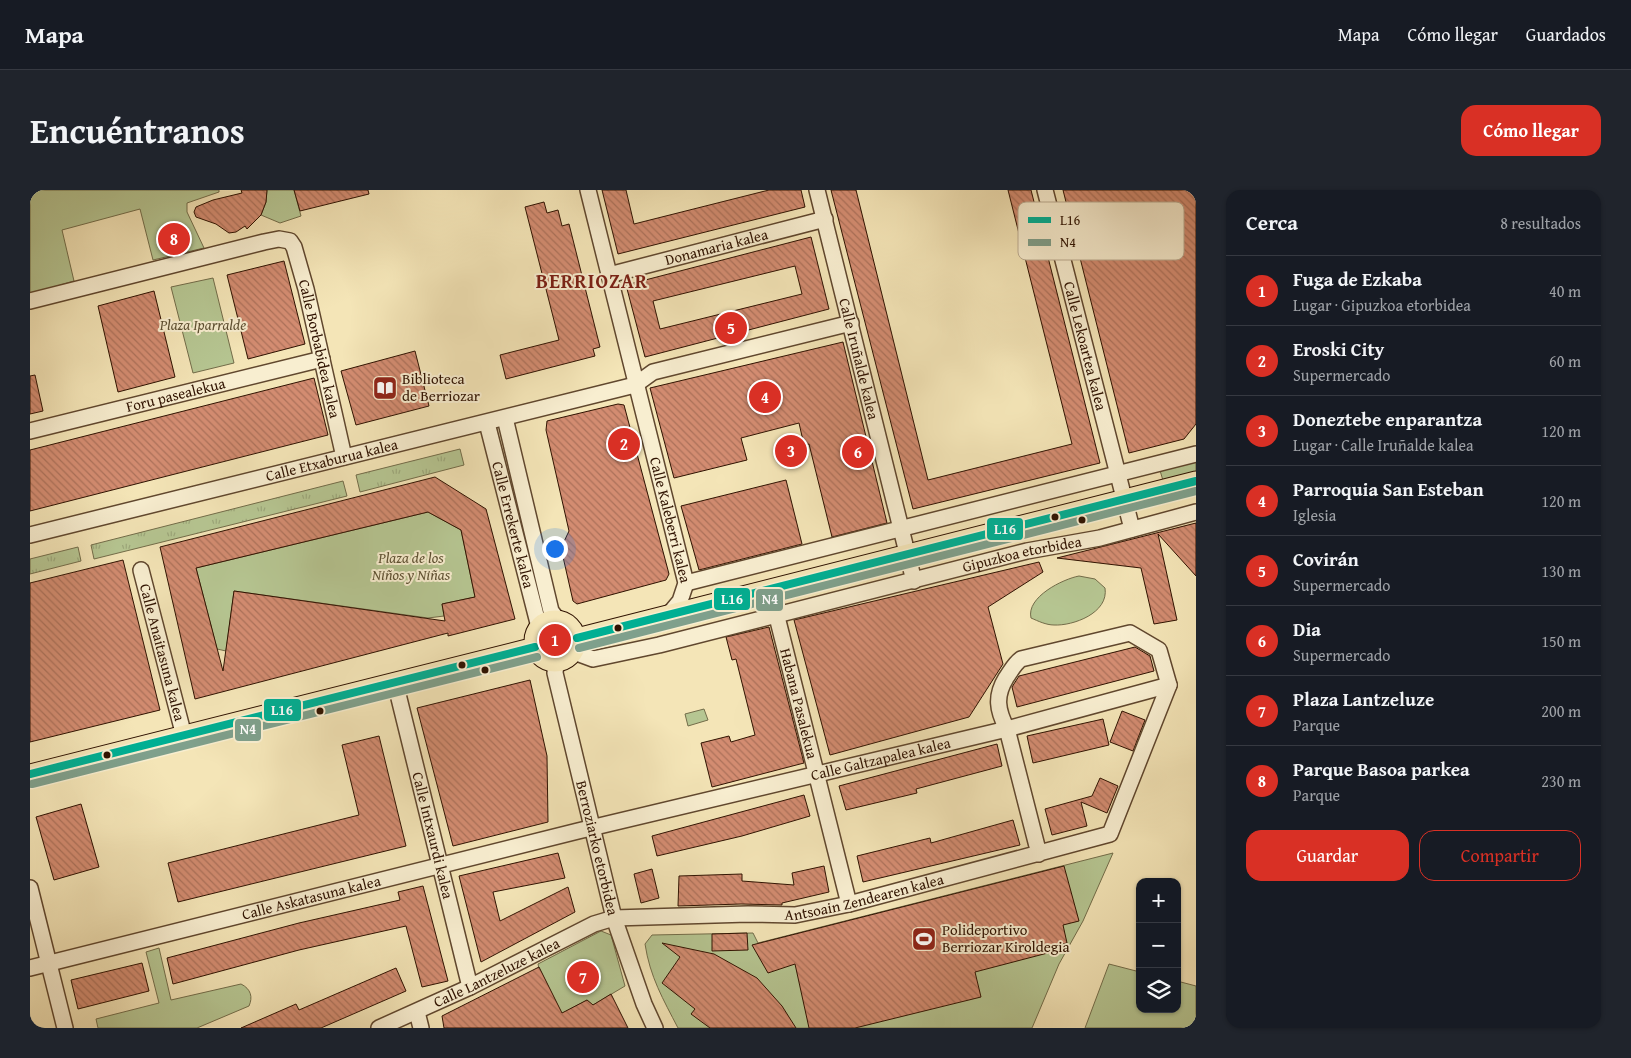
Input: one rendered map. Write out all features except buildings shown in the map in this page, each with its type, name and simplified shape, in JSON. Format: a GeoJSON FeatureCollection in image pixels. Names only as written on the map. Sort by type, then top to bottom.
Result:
{"type":"FeatureCollection","features":[{"type":"Feature","properties":{"kind":"main road","name":"Gipuzkoa etorbidea"},"geometry":{"type":"LineString","coordinates":[[556,663],[569,658],[575,645],[670,614],[1196,481]]}},
{"type":"Feature","properties":{"kind":"main road"},"geometry":{"type":"LineString","coordinates":[[556,663],[543,658],[535,647],[534,640],[539,627],[544,622],[558,620],[571,626],[575,645]]}},
{"type":"Feature","properties":{"kind":"main road"},"geometry":{"type":"LineString","coordinates":[[30,774],[535,647]]}},
{"type":"Feature","properties":{"kind":"street","name":"Calle Kaleberri kalea"},"geometry":{"type":"LineString","coordinates":[[588,190],[635,385],[686,583],[680,601],[670,614]]}},
{"type":"Feature","properties":{"kind":"street","name":"Calle Iruñalde kalea"},"geometry":{"type":"LineString","coordinates":[[817,190],[902,527]]}},
{"type":"Feature","properties":{"kind":"street","name":"Donamaria kalea"},"geometry":{"type":"LineString","coordinates":[[609,275],[825,219]]}},
{"type":"Feature","properties":{"kind":"street","name":"Calle Borbabidea kalea"},"geometry":{"type":"LineString","coordinates":[[30,301],[264,242],[279,239],[290,241],[294,247],[306,289],[344,457]]}},
{"type":"Feature","properties":{"kind":"street","name":"Calle Lekoartea kalea"},"geometry":{"type":"LineString","coordinates":[[1063,260],[1117,473]]}},
{"type":"Feature","properties":{"kind":"street","name":"Calle Etxaburua kalea"},"geometry":{"type":"LineString","coordinates":[[30,535],[635,385],[653,372],[851,323]]}},
{"type":"Feature","properties":{"kind":"street","name":"Foru pasealekua"},"geometry":{"type":"LineString","coordinates":[[30,431],[322,359]]}},
{"type":"Feature","properties":{"kind":"street","name":"Calle Errekerte kalea"},"geometry":{"type":"LineString","coordinates":[[505,418],[551,611],[558,620]]}},
{"type":"Feature","properties":{"kind":"street","name":"Calle Errekerte kalea"},"geometry":{"type":"LineString","coordinates":[[487,423],[539,627]]}},
{"type":"Feature","properties":{"kind":"street"},"geometry":{"type":"LineString","coordinates":[[686,583],[1196,454]]}},
{"type":"Feature","properties":{"kind":"street"},"geometry":{"type":"LineString","coordinates":[[1117,473],[1132,529]]}},
{"type":"Feature","properties":{"kind":"street","name":"Gipuzkoa etorbidea"},"geometry":{"type":"LineString","coordinates":[[575,645],[593,659],[914,581],[1027,551],[1100,538],[1196,512]]}},
{"type":"Feature","properties":{"kind":"street"},"geometry":{"type":"LineString","coordinates":[[902,527],[914,581]]}},
{"type":"Feature","properties":{"kind":"street","name":"Calle Anaitasuna kalea"},"geometry":{"type":"LineString","coordinates":[[141,570],[184,736]]}},
{"type":"Feature","properties":{"kind":"street","name":"Habana Pasalekua"},"geometry":{"type":"LineString","coordinates":[[770,589],[848,904]]}},
{"type":"Feature","properties":{"kind":"street"},"geometry":{"type":"LineString","coordinates":[[728,599],[735,625]]}},
{"type":"Feature","properties":{"kind":"street"},"geometry":{"type":"LineString","coordinates":[[1039,854],[1007,729],[1000,716],[999,690],[1012,668],[1021,659],[1130,633],[1159,650],[1169,685]]}},
{"type":"Feature","properties":{"kind":"street","name":"Berroziarko etorbidea"},"geometry":{"type":"LineString","coordinates":[[556,663],[555,673],[614,918],[644,1004],[655,1028]]}},
{"type":"Feature","properties":{"kind":"street","name":"Calle Intxaurdi kalea"},"geometry":{"type":"LineString","coordinates":[[395,682],[470,987]]}},
{"type":"Feature","properties":{"kind":"street","name":"Calle Galtzapalea kalea"},"geometry":{"type":"LineString","coordinates":[[592,827],[1007,729],[1169,685]]}},
{"type":"Feature","properties":{"kind":"street","name":"Antsoain Zendearen kalea"},"geometry":{"type":"LineString","coordinates":[[614,918],[748,914],[795,915],[848,904],[1110,834],[1169,685]]}},
{"type":"Feature","properties":{"kind":"street","name":"Calle Askatasuna kalea"},"geometry":{"type":"LineString","coordinates":[[30,968],[440,867],[592,827]]}},
{"type":"Feature","properties":{"kind":"street"},"geometry":{"type":"LineString","coordinates":[[30,888],[65,1028]]}},
{"type":"Feature","properties":{"kind":"street","name":"Calle Lantzeluze kalea"},"geometry":{"type":"LineString","coordinates":[[379,1028],[470,987],[594,924],[614,918]]}},
{"type":"Feature","properties":{"kind":"street"},"geometry":{"type":"LineString","coordinates":[[417,1012],[421,1028]]}},
{"type":"Feature","properties":{"kind":"green space"},"geometry":{"type":"Polygon","coordinates":[[[30,190],[219,190],[219,192],[187,203],[187,212],[204,248],[153,260],[140,209],[62,230],[74,281],[30,294],[30,190]]]}},
{"type":"Feature","properties":{"kind":"green space"},"geometry":{"type":"Polygon","coordinates":[[[267,190],[294,190],[301,216],[280,223],[261,215],[266,202],[267,190]]]}},
{"type":"Feature","properties":{"kind":"green space","name":"Plaza Iparralde"},"geometry":{"type":"Polygon","coordinates":[[[213,278],[234,363],[193,373],[171,287],[213,278]]]}},
{"type":"Feature","properties":{"kind":"green space"},"geometry":{"type":"Polygon","coordinates":[[[460,449],[464,465],[360,492],[356,475],[460,449]]]}},
{"type":"Feature","properties":{"kind":"green space"},"geometry":{"type":"Polygon","coordinates":[[[1196,457],[1196,475],[1164,484],[1159,467],[1196,457]]]}},
{"type":"Feature","properties":{"kind":"green space"},"geometry":{"type":"Polygon","coordinates":[[[343,481],[347,496],[94,559],[91,545],[343,481]]]}},
{"type":"Feature","properties":{"kind":"green space","name":"Plaza de los Niños y Niñas"},"geometry":{"type":"Polygon","coordinates":[[[428,512],[461,530],[475,597],[442,604],[444,616],[428,618],[234,591],[226,651],[217,649],[196,568],[428,512]]]}},
{"type":"Feature","properties":{"kind":"green space"},"geometry":{"type":"Polygon","coordinates":[[[78,547],[81,561],[30,574],[30,559],[78,547]]]}},
{"type":"Feature","properties":{"kind":"green space"},"geometry":{"type":"Polygon","coordinates":[[[1079,576],[1095,579],[1105,588],[1105,597],[1096,611],[1080,620],[1062,625],[1042,623],[1031,618],[1031,610],[1040,596],[1055,585],[1079,576]]]}},
{"type":"Feature","properties":{"kind":"green space"},"geometry":{"type":"Polygon","coordinates":[[[555,627],[565,631],[569,641],[565,651],[555,655],[545,651],[541,641],[545,631],[555,627]]]}},
{"type":"Feature","properties":{"kind":"green space"},"geometry":{"type":"Polygon","coordinates":[[[704,709],[708,720],[688,726],[685,714],[704,709]]]}},
{"type":"Feature","properties":{"kind":"green space","name":"Polideportivo Berriozar Kiroldegia"},"geometry":{"type":"Polygon","coordinates":[[[1113,853],[1083,921],[1059,964],[1032,1028],[678,1028],[658,988],[647,956],[645,944],[652,935],[753,933],[758,943],[1113,853]]]}},
{"type":"Feature","properties":{"kind":"green space"},"geometry":{"type":"Polygon","coordinates":[[[601,931],[611,935],[625,986],[593,1005],[587,1000],[550,1020],[538,964],[601,931]]]}},
{"type":"Feature","properties":{"kind":"green space"},"geometry":{"type":"Polygon","coordinates":[[[159,948],[171,1000],[241,984],[247,988],[250,994],[249,1006],[197,1028],[98,1028],[96,1019],[159,1003],[146,952],[159,948]]]}},
{"type":"Feature","properties":{"kind":"green space"},"geometry":{"type":"Polygon","coordinates":[[[1109,964],[1136,971],[1136,1013],[1181,1013],[1181,982],[1196,986],[1196,1028],[1085,1028],[1109,964]]]}},
{"type":"Feature","properties":{"kind":"transit line","name":"L16"},"geometry":{"type":"LineString","coordinates":[[577,638],[1196,481]]}},
{"type":"Feature","properties":{"kind":"transit line","name":"N4"},"geometry":{"type":"LineString","coordinates":[[579,648],[1196,491]]}},
{"type":"Feature","properties":{"kind":"transit line","name":"L16"},"geometry":{"type":"LineString","coordinates":[[30,774],[535,647]]}},
{"type":"Feature","properties":{"kind":"transit line","name":"N4"},"geometry":{"type":"LineString","coordinates":[[32,784],[537,657]]}},
{"type":"Feature","properties":{"kind":"place","name":"Parque Basoa parkea"},"geometry":{"type":"Point","coordinates":[174,239]}},
{"type":"Feature","properties":{"kind":"place","name":"Covirán"},"geometry":{"type":"Point","coordinates":[731,328]}},
{"type":"Feature","properties":{"kind":"place","name":"Biblioteca de Berriozar"},"geometry":{"type":"Point","coordinates":[385,388]}},
{"type":"Feature","properties":{"kind":"place","name":"Parroquia San Esteban"},"geometry":{"type":"Point","coordinates":[765,397]}},
{"type":"Feature","properties":{"kind":"place","name":"Eroski City"},"geometry":{"type":"Point","coordinates":[624,444]}},
{"type":"Feature","properties":{"kind":"place","name":"Doneztebe enparantza"},"geometry":{"type":"Point","coordinates":[791,451]}},
{"type":"Feature","properties":{"kind":"place","name":"Dia"},"geometry":{"type":"Point","coordinates":[858,452]}},
{"type":"Feature","properties":{"kind":"place","name":"Fuga de Ezkaba"},"geometry":{"type":"Point","coordinates":[555,640]}},
{"type":"Feature","properties":{"kind":"place","name":"Polideportivo Berriozar Kiroldegia"},"geometry":{"type":"Point","coordinates":[924,939]}},
{"type":"Feature","properties":{"kind":"place","name":"Plaza Lantzeluze"},"geometry":{"type":"Point","coordinates":[583,977]}},
{"type":"Feature","properties":{"kind":"district","name":"BERRIOZAR"},"geometry":{"type":"Point","coordinates":[592,281]}}]}
